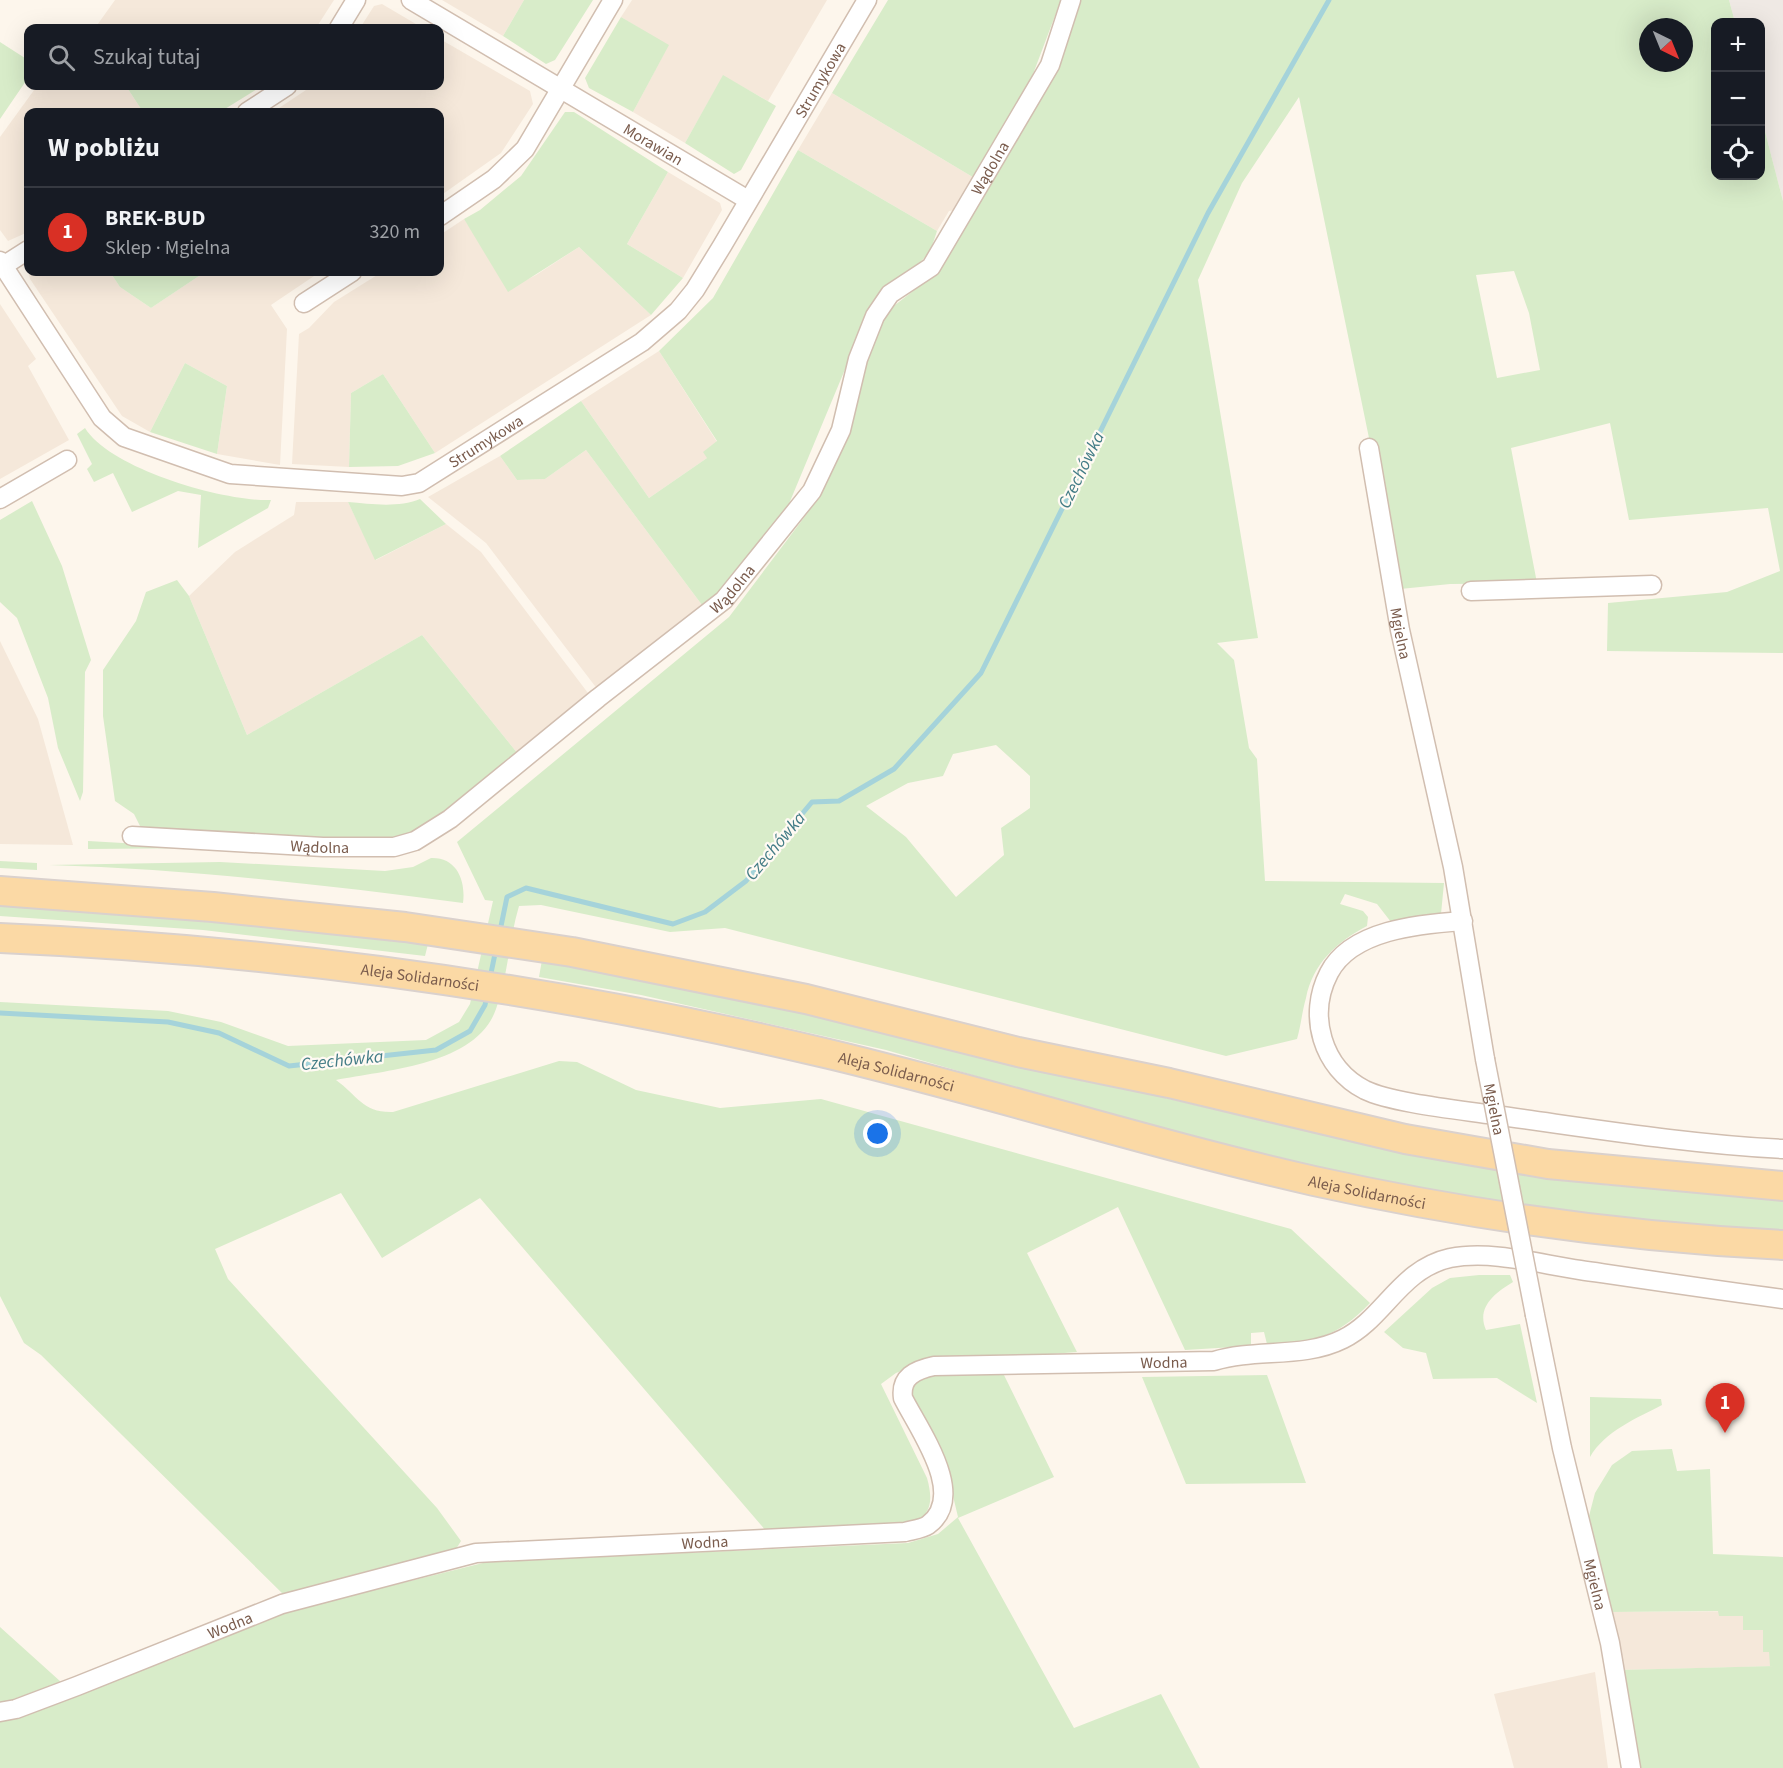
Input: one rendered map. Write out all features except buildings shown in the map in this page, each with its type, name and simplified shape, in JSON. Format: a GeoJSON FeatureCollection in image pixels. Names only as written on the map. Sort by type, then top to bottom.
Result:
{"type":"FeatureCollection","features":[{"type":"Feature","properties":{"kind":"main road"},"geometry":{"type":"LineString","coordinates":[[0,891],[213,907],[405,927],[572,952],[795,996],[1018,1052],[1169,1083],[1405,1139],[1548,1164],[1783,1186]]}},
{"type":"Feature","properties":{"kind":"main road","name":"Aleja Solidarności"},"geometry":{"type":"LineString","coordinates":[[0,938],[111,943],[257,956],[400,973],[554,998],[646,1014],[826,1053],[1266,1169],[1410,1200],[1596,1229],[1685,1239],[1783,1245]]}},
{"type":"Feature","properties":{"kind":"street"},"geometry":{"type":"LineString","coordinates":[[341,24],[356,0]]}},
{"type":"Feature","properties":{"kind":"street","name":"Morawian"},"geometry":{"type":"LineString","coordinates":[[411,0],[748,200]]}},
{"type":"Feature","properties":{"kind":"street"},"geometry":{"type":"LineString","coordinates":[[444,213],[494,179],[525,149],[614,0]]}},
{"type":"Feature","properties":{"kind":"street","name":"Strumykowa"},"geometry":{"type":"LineString","coordinates":[[1,265],[102,418],[124,437],[230,474],[402,486],[419,483],[660,328],[695,290],[867,0]]}},
{"type":"Feature","properties":{"kind":"street","name":"Wądolna"},"geometry":{"type":"LineString","coordinates":[[132,836],[323,847],[394,847],[415,841],[450,819],[598,698],[724,600],[812,491],[841,430],[858,359],[875,316],[890,294],[931,267],[1050,65],[1071,0]]}},
{"type":"Feature","properties":{"kind":"street"},"geometry":{"type":"LineString","coordinates":[[253,108],[281,90]]}},
{"type":"Feature","properties":{"kind":"street"},"geometry":{"type":"LineString","coordinates":[[1,265],[24,252]]}},
{"type":"Feature","properties":{"kind":"street"},"geometry":{"type":"LineString","coordinates":[[304,303],[346,276]]}},
{"type":"Feature","properties":{"kind":"street","name":"Mgielna"},"geometry":{"type":"LineString","coordinates":[[1369,448],[1400,630],[1463,921],[1485,1059],[1534,1315],[1562,1448],[1610,1643],[1631,1768]]}},
{"type":"Feature","properties":{"kind":"street"},"geometry":{"type":"LineString","coordinates":[[0,500],[68,460]]}},
{"type":"Feature","properties":{"kind":"street"},"geometry":{"type":"LineString","coordinates":[[1471,591],[1652,585]]}},
{"type":"Feature","properties":{"kind":"street"},"geometry":{"type":"LineString","coordinates":[[1463,921],[1377,935],[1358,943],[1331,969],[1319,1001],[1319,1029],[1329,1055],[1350,1081],[1384,1096],[1460,1110],[1677,1140],[1783,1149]]}},
{"type":"Feature","properties":{"kind":"street","name":"Wodna"},"geometry":{"type":"LineString","coordinates":[[0,1712],[16,1709],[77,1686],[282,1604],[476,1552],[621,1548],[905,1532],[927,1525],[939,1513],[945,1496],[944,1480],[903,1398],[902,1388],[905,1379],[922,1368],[1214,1361],[1248,1353],[1313,1349],[1343,1339],[1357,1330],[1418,1272],[1432,1263],[1466,1256],[1526,1262],[1783,1299]]}},
{"type":"Feature","properties":{"kind":"shaded area"},"geometry":{"type":"Polygon","coordinates":[[[115,0],[334,0],[319,24],[98,24],[115,0]]]}},
{"type":"Feature","properties":{"kind":"shaded area"},"geometry":{"type":"Polygon","coordinates":[[[442,0],[524,0],[503,36],[442,0]]]}},
{"type":"Feature","properties":{"kind":"shaded area"},"geometry":{"type":"Polygon","coordinates":[[[632,0],[827,0],[768,101],[723,76],[685,143],[633,112],[668,46],[621,17],[632,0]]]}},
{"type":"Feature","properties":{"kind":"shaded area"},"geometry":{"type":"Polygon","coordinates":[[[1729,0],[1783,0],[1783,201],[1765,131],[1765,18],[1734,18],[1729,0]]]}},
{"type":"Feature","properties":{"kind":"shaded area"},"geometry":{"type":"Polygon","coordinates":[[[382,4],[416,24],[363,24],[374,6],[382,4]]]}},
{"type":"Feature","properties":{"kind":"shaded area"},"geometry":{"type":"Polygon","coordinates":[[[444,41],[530,91],[533,104],[501,153],[444,193],[444,108],[279,108],[306,90],[444,90],[444,41]]]}},
{"type":"Feature","properties":{"kind":"shaded area"},"geometry":{"type":"Polygon","coordinates":[[[34,90],[129,90],[140,108],[24,108],[24,234],[8,241],[0,230],[0,137],[34,90]]]}},
{"type":"Feature","properties":{"kind":"shaded area"},"geometry":{"type":"Polygon","coordinates":[[[832,93],[976,179],[957,210],[949,211],[937,231],[798,150],[832,93]]]}},
{"type":"Feature","properties":{"kind":"shaded area"},"geometry":{"type":"Polygon","coordinates":[[[668,172],[720,203],[722,210],[683,278],[627,244],[668,172]]]}},
{"type":"Feature","properties":{"kind":"shaded area"},"geometry":{"type":"Polygon","coordinates":[[[464,219],[510,288],[536,275],[579,247],[651,315],[435,453],[383,374],[351,393],[349,467],[292,464],[299,334],[309,328],[334,302],[376,276],[444,276],[444,232],[464,219]]]}},
{"type":"Feature","properties":{"kind":"shaded area"},"geometry":{"type":"Polygon","coordinates":[[[29,276],[113,276],[120,287],[151,308],[199,276],[314,276],[271,305],[287,329],[280,465],[217,454],[227,386],[185,363],[150,432],[122,416],[29,276]]]}},
{"type":"Feature","properties":{"kind":"shaded area"},"geometry":{"type":"Polygon","coordinates":[[[0,304],[36,359],[28,366],[69,440],[0,479],[0,304]]]}},
{"type":"Feature","properties":{"kind":"shaded area"},"geometry":{"type":"Polygon","coordinates":[[[659,351],[717,442],[707,458],[649,498],[581,401],[659,351]]]}},
{"type":"Feature","properties":{"kind":"shaded area"},"geometry":{"type":"Polygon","coordinates":[[[586,450],[702,605],[598,690],[486,543],[428,497],[500,456],[517,480],[545,479],[586,450]]]}},
{"type":"Feature","properties":{"kind":"shaded area"},"geometry":{"type":"Polygon","coordinates":[[[296,502],[348,502],[376,560],[446,524],[481,552],[591,697],[518,754],[422,635],[247,735],[189,596],[235,552],[294,515],[296,502]]]}},
{"type":"Feature","properties":{"kind":"shaded area"},"geometry":{"type":"Polygon","coordinates":[[[0,641],[38,719],[73,845],[0,844],[0,641]]]}},
{"type":"Feature","properties":{"kind":"shaded area"},"geometry":{"type":"Polygon","coordinates":[[[1783,1611],[1783,1666],[1619,1670],[1611,1612],[1783,1611]]]}},
{"type":"Feature","properties":{"kind":"shaded area"},"geometry":{"type":"Polygon","coordinates":[[[1595,1672],[1608,1768],[1514,1768],[1494,1694],[1595,1672]]]}},
{"type":"Feature","properties":{"kind":"green space"},"geometry":{"type":"Polygon","coordinates":[[[524,0],[593,0],[555,60],[546,64],[503,36],[524,0]]]}},
{"type":"Feature","properties":{"kind":"green space"},"geometry":{"type":"Polygon","coordinates":[[[888,0],[1061,0],[1030,82],[976,179],[832,93],[888,0]]]}},
{"type":"Feature","properties":{"kind":"green space"},"geometry":{"type":"Polygon","coordinates":[[[1081,0],[1729,0],[1734,18],[1711,18],[1711,180],[1765,180],[1765,131],[1783,201],[1783,653],[1607,651],[1608,603],[1727,592],[1780,571],[1768,508],[1629,520],[1610,423],[1511,448],[1537,583],[1450,584],[1400,589],[1299,97],[1242,183],[1198,280],[1258,638],[1217,643],[1234,660],[1249,748],[1257,759],[1265,881],[1444,883],[1441,914],[1391,922],[1377,904],[1345,894],[1340,904],[1363,911],[1368,917],[1367,926],[1336,947],[1320,964],[1309,986],[1297,1039],[1226,1056],[725,928],[670,932],[541,905],[519,906],[500,996],[486,1028],[470,1042],[428,1062],[336,1080],[368,1107],[383,1112],[393,1112],[559,1061],[577,1062],[636,1090],[720,1108],[821,1099],[1291,1229],[1370,1303],[1335,1331],[1312,1339],[1267,1344],[1264,1332],[1251,1333],[1251,1346],[1185,1350],[1118,1207],[1027,1253],[1077,1352],[919,1364],[896,1373],[881,1384],[927,1478],[930,1502],[920,1519],[905,1527],[767,1532],[480,1198],[382,1258],[341,1193],[215,1249],[228,1279],[437,1508],[461,1541],[456,1549],[356,1574],[285,1596],[41,1355],[24,1343],[0,1296],[0,1002],[168,1011],[221,1022],[288,1046],[426,1040],[459,1022],[470,1004],[493,901],[485,900],[457,842],[729,617],[809,511],[886,312],[939,271],[1058,68],[1081,0]],[[1514,271],[1476,275],[1497,378],[1540,370],[1529,313],[1514,271]],[[996,745],[953,754],[943,776],[908,783],[866,806],[906,837],[956,897],[1004,855],[1001,828],[1030,808],[1030,776],[996,745]]]}},
{"type":"Feature","properties":{"kind":"green space"},"geometry":{"type":"Polygon","coordinates":[[[621,17],[669,45],[633,112],[589,88],[585,78],[621,17]]]}},
{"type":"Feature","properties":{"kind":"green space"},"geometry":{"type":"Polygon","coordinates":[[[0,42],[24,57],[24,84],[0,119],[0,42]]]}},
{"type":"Feature","properties":{"kind":"green space"},"geometry":{"type":"Polygon","coordinates":[[[723,75],[776,106],[741,170],[734,174],[685,143],[723,75]]]}},
{"type":"Feature","properties":{"kind":"green space"},"geometry":{"type":"Polygon","coordinates":[[[129,90],[256,90],[226,108],[140,108],[129,90]]]}},
{"type":"Feature","properties":{"kind":"green space"},"geometry":{"type":"Polygon","coordinates":[[[565,112],[574,112],[668,172],[627,244],[683,278],[651,315],[579,247],[508,292],[464,219],[480,210],[521,176],[565,112]]]}},
{"type":"Feature","properties":{"kind":"green space"},"geometry":{"type":"Polygon","coordinates":[[[798,150],[937,231],[930,252],[866,319],[786,511],[719,592],[702,605],[586,450],[545,479],[517,480],[500,456],[581,401],[649,498],[707,458],[703,452],[717,441],[659,351],[713,298],[798,150]]]}},
{"type":"Feature","properties":{"kind":"green space"},"geometry":{"type":"Polygon","coordinates":[[[113,276],[199,276],[151,308],[120,287],[113,276]]]}},
{"type":"Feature","properties":{"kind":"green space"},"geometry":{"type":"Polygon","coordinates":[[[185,363],[227,386],[217,454],[150,432],[185,363]]]}},
{"type":"Feature","properties":{"kind":"green space"},"geometry":{"type":"Polygon","coordinates":[[[383,374],[435,453],[398,466],[349,467],[351,393],[383,374]]]}},
{"type":"Feature","properties":{"kind":"green space"},"geometry":{"type":"Polygon","coordinates":[[[85,428],[98,443],[118,457],[143,469],[199,489],[251,499],[271,500],[268,508],[198,548],[201,495],[178,491],[132,512],[113,473],[94,482],[87,469],[92,464],[77,434],[85,428]]]}},
{"type":"Feature","properties":{"kind":"green space"},"geometry":{"type":"Polygon","coordinates":[[[420,499],[446,524],[375,560],[348,502],[394,504],[420,499]]]}},
{"type":"Feature","properties":{"kind":"green space"},"geometry":{"type":"Polygon","coordinates":[[[32,501],[62,566],[91,660],[85,672],[83,792],[80,801],[58,748],[48,698],[17,618],[0,602],[0,520],[32,501]]]}},
{"type":"Feature","properties":{"kind":"green space"},"geometry":{"type":"Polygon","coordinates":[[[177,580],[189,596],[247,735],[422,635],[518,754],[449,810],[405,837],[358,840],[142,830],[134,814],[115,801],[103,716],[103,670],[136,621],[146,592],[177,580]]]}},
{"type":"Feature","properties":{"kind":"green space"},"geometry":{"type":"Polygon","coordinates":[[[88,841],[210,848],[88,849],[88,841]]]}},
{"type":"Feature","properties":{"kind":"green space"},"geometry":{"type":"Polygon","coordinates":[[[431,858],[447,862],[458,872],[463,887],[463,903],[256,879],[153,870],[49,865],[220,862],[385,871],[413,867],[431,858]]]}},
{"type":"Feature","properties":{"kind":"green space"},"geometry":{"type":"Polygon","coordinates":[[[0,861],[37,863],[37,870],[0,868],[0,861]]]}},
{"type":"Feature","properties":{"kind":"green space"},"geometry":{"type":"Polygon","coordinates":[[[0,902],[429,940],[425,956],[203,930],[0,916],[0,902]]]}},
{"type":"Feature","properties":{"kind":"green space"},"geometry":{"type":"Polygon","coordinates":[[[542,960],[750,1001],[1311,1132],[1492,1169],[1604,1185],[1783,1199],[1783,1238],[1582,1219],[1381,1183],[1242,1153],[886,1050],[641,995],[539,977],[542,960]]]}},
{"type":"Feature","properties":{"kind":"green space"},"geometry":{"type":"Polygon","coordinates":[[[1510,1275],[1513,1282],[1489,1302],[1483,1314],[1484,1322],[1486,1330],[1520,1324],[1537,1403],[1497,1378],[1433,1379],[1426,1353],[1403,1348],[1384,1332],[1432,1288],[1450,1278],[1510,1275]]]}},
{"type":"Feature","properties":{"kind":"green space"},"geometry":{"type":"Polygon","coordinates":[[[1003,1373],[1054,1477],[958,1518],[1074,1728],[1161,1694],[1200,1768],[0,1768],[0,1722],[178,1657],[285,1612],[487,1562],[908,1543],[938,1534],[958,1517],[953,1496],[907,1404],[914,1380],[921,1375],[1003,1373]]]}},
{"type":"Feature","properties":{"kind":"green space"},"geometry":{"type":"Polygon","coordinates":[[[1267,1375],[1306,1483],[1186,1484],[1142,1377],[1267,1375]]]}},
{"type":"Feature","properties":{"kind":"green space"},"geometry":{"type":"Polygon","coordinates":[[[1590,1397],[1661,1399],[1662,1405],[1632,1420],[1613,1433],[1596,1448],[1590,1457],[1590,1397]]]}},
{"type":"Feature","properties":{"kind":"green space"},"geometry":{"type":"Polygon","coordinates":[[[1672,1449],[1677,1471],[1710,1469],[1713,1554],[1783,1557],[1783,1768],[1637,1768],[1619,1670],[1774,1666],[1770,1666],[1769,1652],[1763,1652],[1763,1630],[1743,1630],[1743,1616],[1719,1616],[1718,1611],[1611,1612],[1589,1516],[1595,1493],[1612,1465],[1632,1451],[1672,1449]]]}},
{"type":"Feature","properties":{"kind":"green space"},"geometry":{"type":"Polygon","coordinates":[[[0,1627],[61,1682],[0,1704],[0,1627]]]}},
{"type":"Feature","properties":{"kind":"waterway","name":"Czechówka"},"geometry":{"type":"LineString","coordinates":[[500,931],[507,897],[526,888],[673,924],[705,912],[746,881],[812,802],[839,801],[894,769],[981,673],[1208,213],[1329,0]]}},
{"type":"Feature","properties":{"kind":"waterway","name":"Czechówka"},"geometry":{"type":"LineString","coordinates":[[490,978],[496,949]]}},
{"type":"Feature","properties":{"kind":"waterway","name":"Czechówka"},"geometry":{"type":"LineString","coordinates":[[0,1013],[168,1022],[219,1033],[289,1066],[436,1050],[470,1031],[485,1005],[487,996]]}},
{"type":"Feature","properties":{"kind":"place","name":"BREK-BUD"},"geometry":{"type":"Point","coordinates":[1725,1433]}}]}
